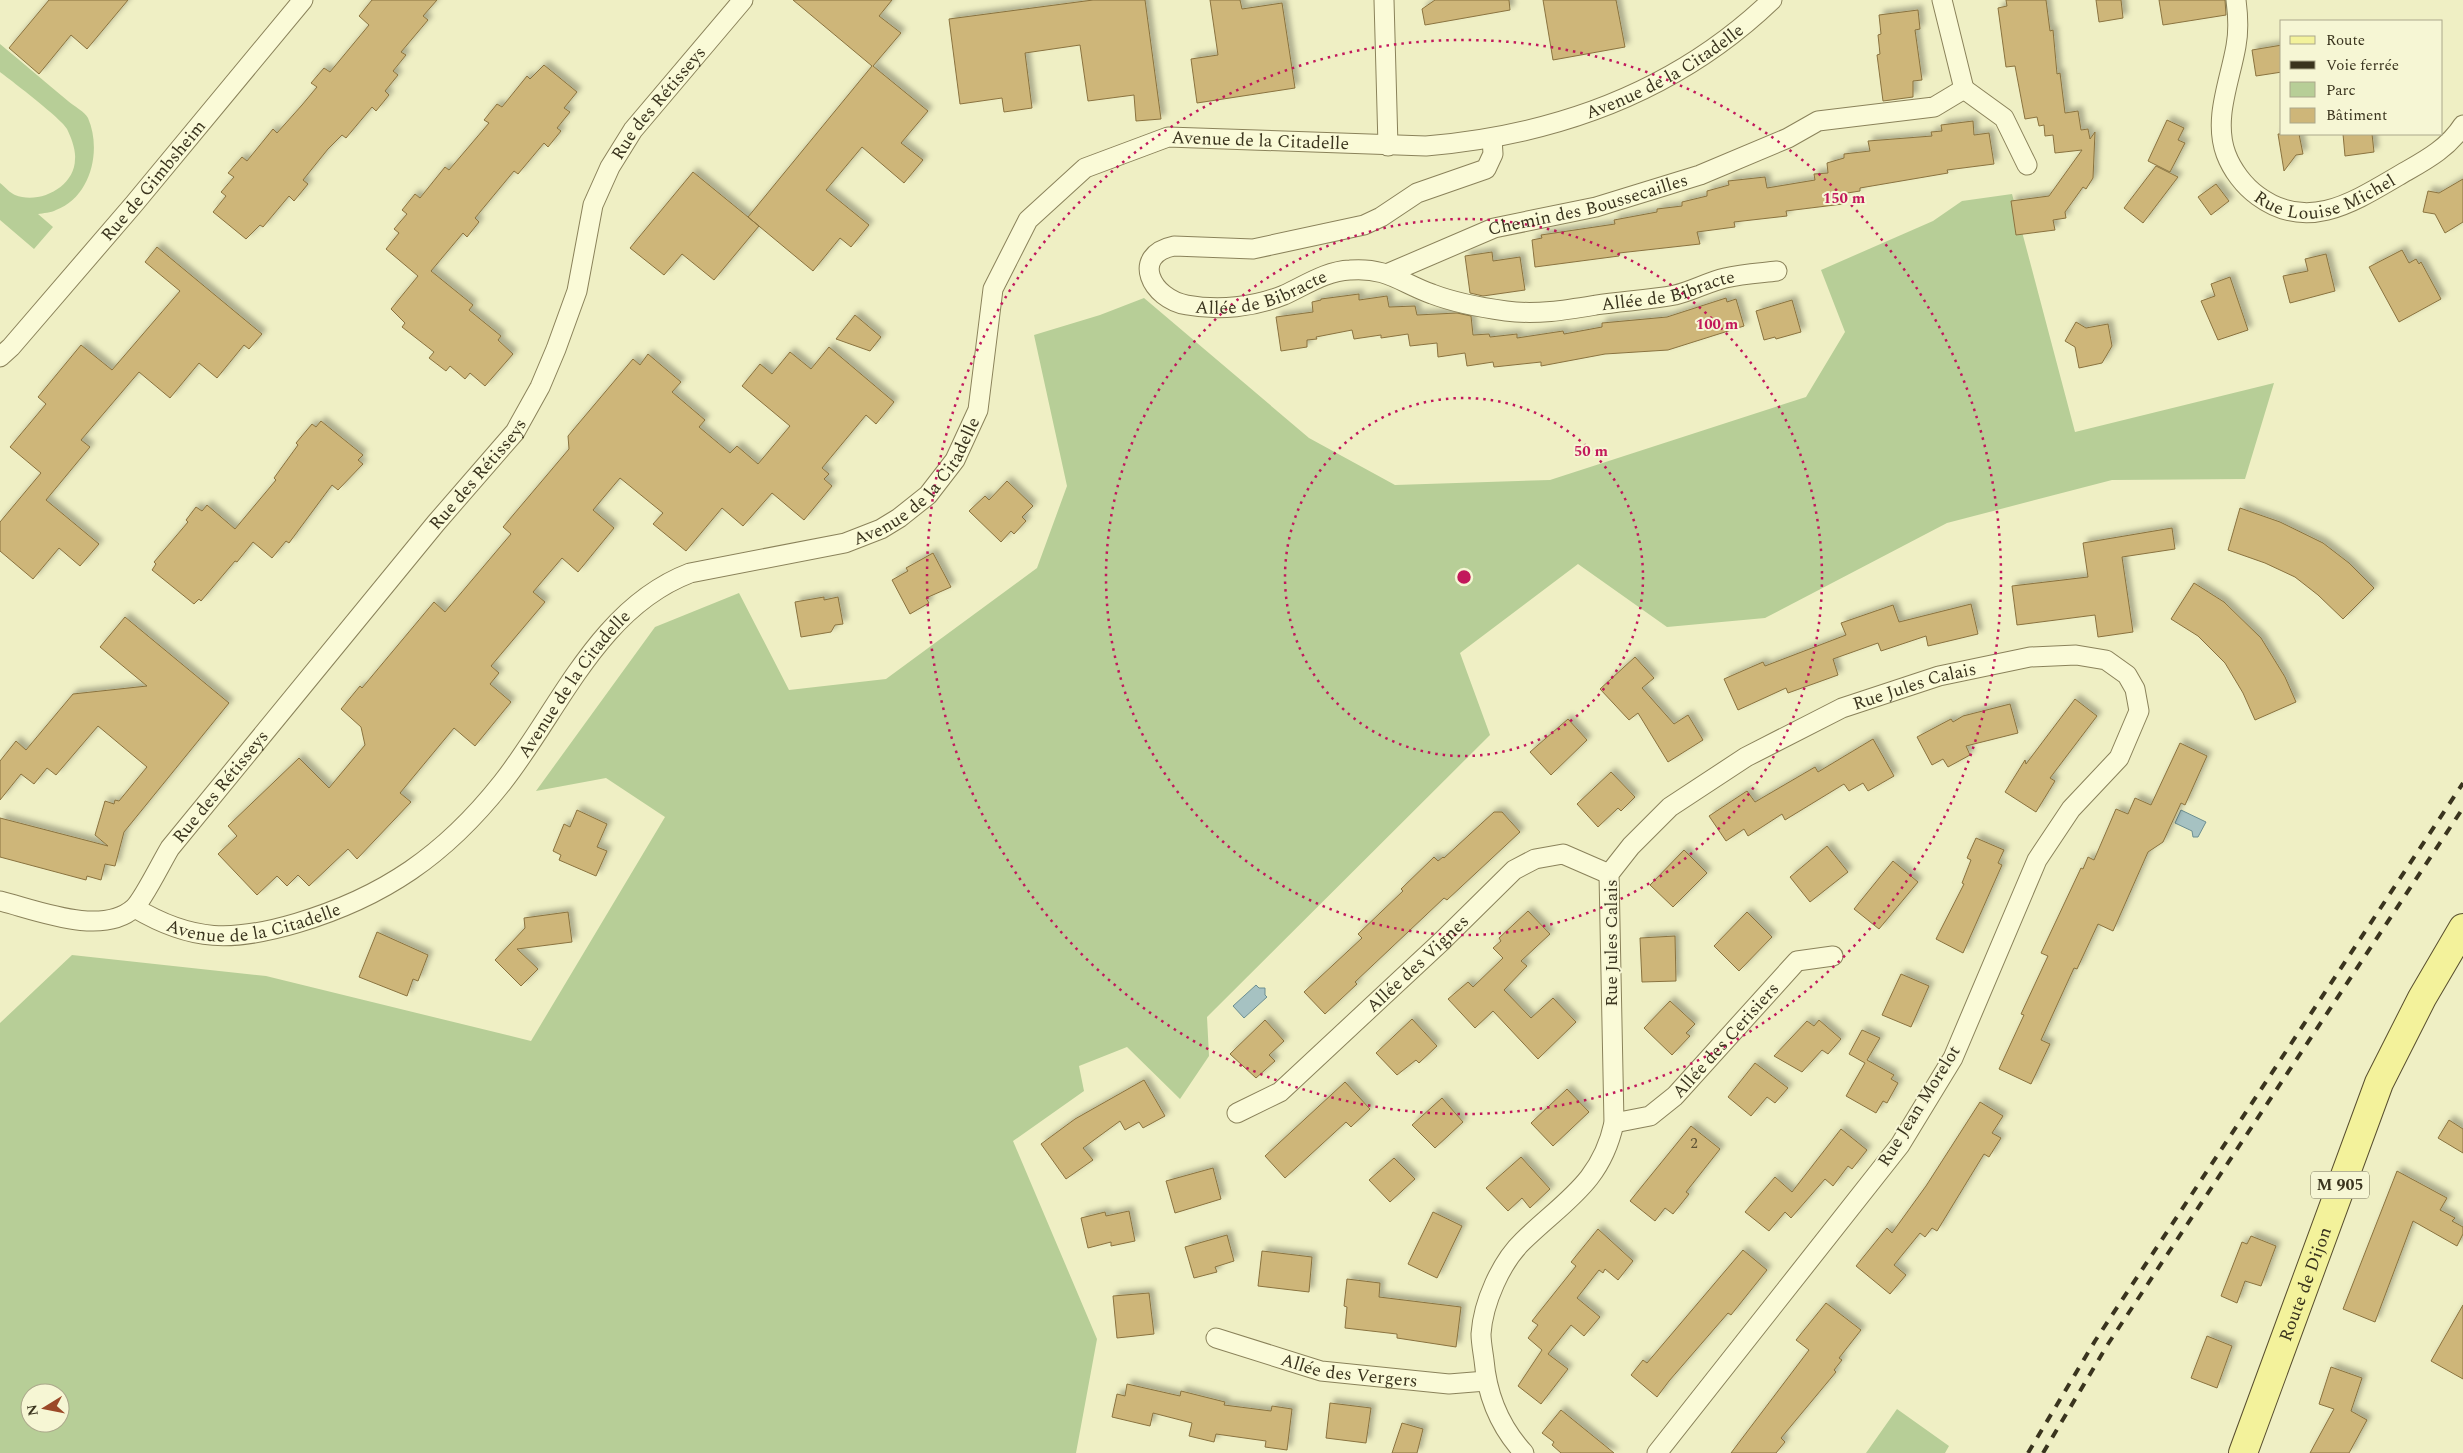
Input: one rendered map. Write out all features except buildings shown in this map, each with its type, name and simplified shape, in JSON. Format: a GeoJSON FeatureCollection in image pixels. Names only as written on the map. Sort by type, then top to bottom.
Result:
{"type":"FeatureCollection","features":[{"type":"Feature","properties":{"kind":"main road","name":"Route de Dijon"},"geometry":{"type":"LineString","coordinates":[[2243,1453],[2379,1083],[2422,998],[2463,928]]}},
{"type":"Feature","properties":{"kind":"street","name":"Rue de Gimbsheim"},"geometry":{"type":"LineString","coordinates":[[0,356],[11,347],[101,244],[303,0]]}},
{"type":"Feature","properties":{"kind":"street","name":"Rue des Rétisseys"},"geometry":{"type":"LineString","coordinates":[[135,908],[170,848],[430,531],[515,432],[540,387],[562,333],[577,291],[593,205],[610,167],[633,130],[743,0]]}},
{"type":"Feature","properties":{"kind":"street"},"geometry":{"type":"LineString","coordinates":[[1384,0],[1388,146]]}},
{"type":"Feature","properties":{"kind":"street","name":"Avenue de la Citadelle"},"geometry":{"type":"LineString","coordinates":[[135,908],[165,925],[181,931],[203,935],[227,936],[266,931],[310,919],[346,906],[387,886],[431,858],[478,813],[503,782],[604,638],[644,598],[665,584],[690,573],[852,541],[882,528],[913,508],[928,495],[946,473],[974,420],[983,380],[994,289],[1028,220],[1085,168],[1168,137],[1426,146],[1492,138],[1567,121],[1648,88],[1704,55],[1772,0]]}},
{"type":"Feature","properties":{"kind":"street"},"geometry":{"type":"LineString","coordinates":[[1942,0],[1964,89],[2004,118],[2027,165]]}},
{"type":"Feature","properties":{"kind":"street","name":"Rue Louise Michel"},"geometry":{"type":"LineString","coordinates":[[2236,0],[2238,30],[2221,121],[2222,138],[2233,169],[2243,182],[2254,193],[2278,209],[2290,212],[2310,212],[2342,206],[2434,156],[2463,126]]}},
{"type":"Feature","properties":{"kind":"street","name":"Chemin des Boussecailles"},"geometry":{"type":"LineString","coordinates":[[1389,273],[1494,228],[1596,207],[1700,175],[1788,138],[1818,120],[1934,107],[1964,89]]}},
{"type":"Feature","properties":{"kind":"street","name":"Allée de Bibracte"},"geometry":{"type":"LineString","coordinates":[[1492,138],[1492,159],[1486,169],[1480,173],[1417,193],[1381,217],[1364,225],[1253,249],[1174,246],[1165,248],[1152,260],[1149,270],[1151,281],[1164,297],[1184,305],[1210,308],[1240,306],[1268,301],[1334,273],[1351,270],[1389,273],[1433,295],[1506,311],[1547,313],[1675,295],[1725,278],[1778,271]]}},
{"type":"Feature","properties":{"kind":"street","name":"Rue Jules Calais"},"geometry":{"type":"LineString","coordinates":[[1524,1453],[1497,1414],[1486,1381],[1481,1334],[1489,1300],[1504,1267],[1522,1242],[1565,1205],[1597,1170],[1611,1139],[1614,1123],[1609,874],[1631,846],[1670,807],[1746,757],[1842,708],[1939,676],[2030,657],[2076,655],[2106,660],[2127,676]]}},
{"type":"Feature","properties":{"kind":"street","name":"Rue Jean Morelot"},"geometry":{"type":"LineString","coordinates":[[1657,1453],[1900,1145],[1931,1095],[1953,1058],[2037,860],[2071,809],[2119,758],[2139,711],[2135,689],[2127,676]]}},
{"type":"Feature","properties":{"kind":"street","name":"Allée des Vignes"},"geometry":{"type":"LineString","coordinates":[[1236,1113],[1280,1092],[1442,941],[1514,870],[1535,858],[1563,854],[1609,874]]}},
{"type":"Feature","properties":{"kind":"street"},"geometry":{"type":"LineString","coordinates":[[0,901],[78,921],[111,919],[135,908]]}},
{"type":"Feature","properties":{"kind":"street","name":"Allée des Cerisiers"},"geometry":{"type":"LineString","coordinates":[[1614,1123],[1650,1116],[1675,1096],[1797,961],[1833,956]]}},
{"type":"Feature","properties":{"kind":"street","name":"Allée des Vergers"},"geometry":{"type":"LineString","coordinates":[[1216,1338],[1321,1371],[1449,1384],[1486,1381]]}},
{"type":"Feature","properties":{"kind":"green space"},"geometry":{"type":"Polygon","coordinates":[[[0,44],[84,114],[88,118],[92,131],[94,144],[93,158],[85,184],[78,195],[68,204],[54,211],[38,214],[53,227],[34,249],[0,220],[0,183],[15,195],[34,198],[45,195],[54,191],[69,178],[73,169],[75,152],[67,129],[63,124],[0,72],[0,44]]]}},
{"type":"Feature","properties":{"kind":"green space"},"geometry":{"type":"Polygon","coordinates":[[[2012,194],[2075,432],[2274,383],[2245,479],[2112,480],[1947,523],[1765,618],[1667,627],[1578,564],[1460,653],[1490,735],[1207,1017],[1209,1056],[1180,1099],[1127,1047],[1079,1066],[1084,1091],[1013,1141],[1097,1339],[1076,1453],[0,1453],[0,1023],[72,955],[266,976],[531,1041],[665,817],[606,778],[536,791],[655,627],[739,593],[789,690],[886,679],[1037,568],[1067,486],[1034,335],[1100,315],[1144,298],[1309,438],[1395,485],[1550,480],[1806,397],[1845,332],[1821,270],[1933,221],[1962,201],[2012,194]]]}},
{"type":"Feature","properties":{"kind":"green space"},"geometry":{"type":"Polygon","coordinates":[[[1897,1409],[1949,1446],[1945,1453],[1866,1453],[1897,1409]]]}},
{"type":"Feature","properties":{"kind":"water"},"geometry":{"type":"Polygon","coordinates":[[[2181,810],[2206,822],[2198,837],[2193,837],[2192,831],[2175,823],[2181,810]]]}},
{"type":"Feature","properties":{"kind":"water"},"geometry":{"type":"Polygon","coordinates":[[[1256,985],[1259,988],[1265,988],[1265,995],[1267,997],[1244,1018],[1233,1006],[1256,985]]]}},
{"type":"Feature","properties":{"kind":"railway"},"geometry":{"type":"LineString","coordinates":[[2028,1453],[2095,1341],[2463,783]]}},
{"type":"Feature","properties":{"kind":"railway"},"geometry":{"type":"LineString","coordinates":[[2043,1453],[2108,1344],[2463,808]]}}]}
